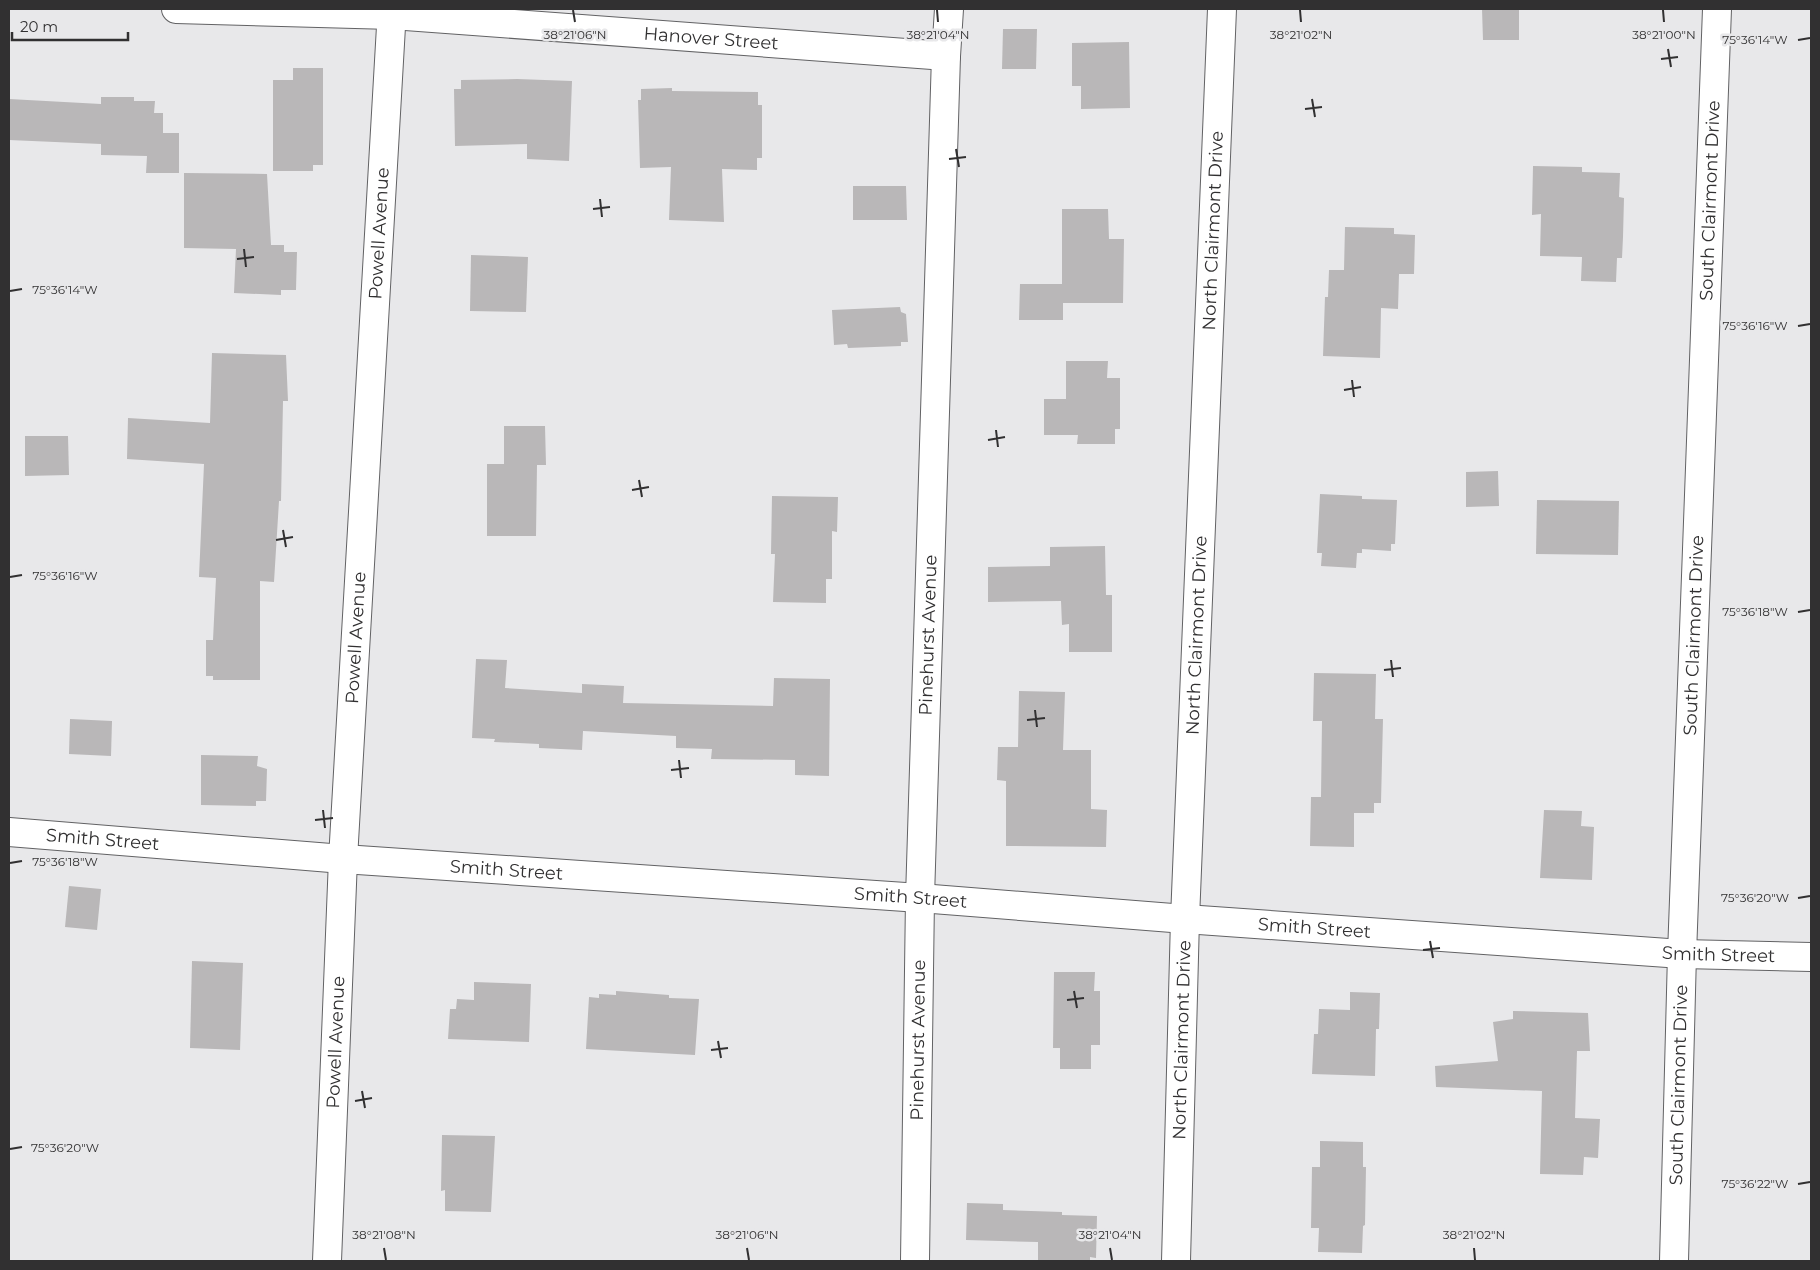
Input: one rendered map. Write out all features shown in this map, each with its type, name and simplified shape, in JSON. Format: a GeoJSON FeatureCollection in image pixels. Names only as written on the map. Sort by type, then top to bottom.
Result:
{"type":"FeatureCollection","features":[{"type":"Feature","properties":{"kind":"street","name":"Hanover Street"},"geometry":{"type":"LineString","coordinates":[[176,9],[392,12],[946,56]]}},
{"type":"Feature","properties":{"kind":"street","name":"Pinehurst Avenue"},"geometry":{"type":"LineString","coordinates":[[915,1261],[920,898],[949,9]]}},
{"type":"Feature","properties":{"kind":"street","name":"North Clairmont Drive"},"geometry":{"type":"LineString","coordinates":[[1176,1261],[1185,919],[1222,9]]}},
{"type":"Feature","properties":{"kind":"street","name":"South Clairmont Drive"},"geometry":{"type":"LineString","coordinates":[[1674,1261],[1682,954],[1717,9]]}},
{"type":"Feature","properties":{"kind":"street","name":"Powell Avenue"},"geometry":{"type":"LineString","coordinates":[[327,1261],[343,859],[392,12]]}},
{"type":"Feature","properties":{"kind":"street","name":"Smith Street"},"geometry":{"type":"LineString","coordinates":[[9,832],[343,859],[920,898],[1185,919],[1682,954],[1811,957]]}},
{"type":"Feature","properties":{"kind":"building"},"geometry":{"type":"Polygon","coordinates":[[[1482,9],[1519,9],[1519,40],[1483,40],[1482,9]]]}},
{"type":"Feature","properties":{"kind":"building"},"geometry":{"type":"Polygon","coordinates":[[[1003,29],[1037,29],[1036,69],[1002,69],[1003,29]]]}},
{"type":"Feature","properties":{"kind":"building"},"geometry":{"type":"Polygon","coordinates":[[[1129,42],[1130,108],[1081,109],[1081,86],[1072,86],[1072,43],[1129,42]]]}},
{"type":"Feature","properties":{"kind":"building"},"geometry":{"type":"Polygon","coordinates":[[[293,68],[323,68],[323,165],[313,165],[313,171],[273,171],[273,80],[293,80],[293,68]]]}},
{"type":"Feature","properties":{"kind":"building"},"geometry":{"type":"Polygon","coordinates":[[[517,79],[572,81],[569,161],[527,159],[527,144],[455,146],[454,89],[461,89],[461,80],[517,79]]]}},
{"type":"Feature","properties":{"kind":"building"},"geometry":{"type":"Polygon","coordinates":[[[672,88],[672,91],[758,92],[758,105],[762,105],[762,158],[757,158],[757,170],[722,169],[724,222],[669,220],[671,167],[640,168],[638,100],[641,100],[641,89],[672,88]]]}},
{"type":"Feature","properties":{"kind":"building"},"geometry":{"type":"Polygon","coordinates":[[[101,97],[134,97],[134,101],[155,101],[154,113],[163,113],[163,133],[179,133],[179,173],[146,173],[147,156],[101,155],[101,144],[9,140],[9,99],[101,104],[101,97]]]}},
{"type":"Feature","properties":{"kind":"building"},"geometry":{"type":"Polygon","coordinates":[[[1533,166],[1582,167],[1582,172],[1620,173],[1619,197],[1624,198],[1623,237],[1622,258],[1617,258],[1616,282],[1581,281],[1582,257],[1540,256],[1541,214],[1532,215],[1533,166]]]}},
{"type":"Feature","properties":{"kind":"building"},"geometry":{"type":"Polygon","coordinates":[[[184,173],[267,174],[271,245],[284,245],[284,252],[297,252],[296,290],[281,290],[281,295],[234,293],[236,249],[184,248],[184,173]]]}},
{"type":"Feature","properties":{"kind":"building"},"geometry":{"type":"Polygon","coordinates":[[[853,186],[906,186],[907,220],[853,220],[853,186]]]}},
{"type":"Feature","properties":{"kind":"building"},"geometry":{"type":"Polygon","coordinates":[[[1062,209],[1108,209],[1109,239],[1124,239],[1123,303],[1063,303],[1063,320],[1019,320],[1020,284],[1062,284],[1062,209]]]}},
{"type":"Feature","properties":{"kind":"building"},"geometry":{"type":"Polygon","coordinates":[[[1345,227],[1394,228],[1394,234],[1415,235],[1414,274],[1399,274],[1398,309],[1381,308],[1380,358],[1323,356],[1325,297],[1328,297],[1329,270],[1344,270],[1345,227]]]}},
{"type":"Feature","properties":{"kind":"building"},"geometry":{"type":"Polygon","coordinates":[[[471,255],[528,257],[526,312],[470,311],[471,255]]]}},
{"type":"Feature","properties":{"kind":"building"},"geometry":{"type":"Polygon","coordinates":[[[900,307],[901,312],[906,314],[908,342],[901,342],[901,346],[848,348],[847,344],[834,345],[832,310],[900,307]]]}},
{"type":"Feature","properties":{"kind":"building"},"geometry":{"type":"Polygon","coordinates":[[[212,353],[286,355],[288,401],[283,401],[281,501],[279,501],[274,582],[260,581],[260,680],[213,680],[213,676],[206,676],[206,640],[213,640],[216,578],[199,577],[204,464],[127,459],[128,418],[210,423],[212,353]]]}},
{"type":"Feature","properties":{"kind":"building"},"geometry":{"type":"Polygon","coordinates":[[[1066,361],[1108,361],[1107,378],[1120,378],[1120,429],[1115,429],[1115,444],[1077,444],[1078,435],[1044,435],[1044,399],[1066,399],[1066,361]]]}},
{"type":"Feature","properties":{"kind":"building"},"geometry":{"type":"Polygon","coordinates":[[[504,426],[545,426],[546,465],[537,465],[536,536],[487,536],[487,464],[504,464],[504,426]]]}},
{"type":"Feature","properties":{"kind":"building"},"geometry":{"type":"Polygon","coordinates":[[[25,436],[68,436],[69,475],[25,476],[25,436]]]}},
{"type":"Feature","properties":{"kind":"building"},"geometry":{"type":"Polygon","coordinates":[[[1498,471],[1499,506],[1466,507],[1466,472],[1498,471]]]}},
{"type":"Feature","properties":{"kind":"building"},"geometry":{"type":"Polygon","coordinates":[[[1320,494],[1362,496],[1362,499],[1397,500],[1395,544],[1391,544],[1391,551],[1362,549],[1362,553],[1357,553],[1356,568],[1321,566],[1322,553],[1317,553],[1320,494]]]}},
{"type":"Feature","properties":{"kind":"building"},"geometry":{"type":"Polygon","coordinates":[[[772,496],[838,497],[837,532],[832,531],[832,579],[826,579],[826,603],[773,602],[775,554],[771,554],[772,496]]]}},
{"type":"Feature","properties":{"kind":"building"},"geometry":{"type":"Polygon","coordinates":[[[1537,500],[1619,501],[1618,555],[1536,554],[1537,500]]]}},
{"type":"Feature","properties":{"kind":"building"},"geometry":{"type":"Polygon","coordinates":[[[1105,546],[1106,595],[1112,595],[1112,652],[1069,652],[1069,624],[1062,625],[1061,601],[988,602],[988,567],[1050,566],[1050,547],[1105,546]]]}},
{"type":"Feature","properties":{"kind":"building"},"geometry":{"type":"Polygon","coordinates":[[[476,659],[507,660],[505,688],[582,693],[582,684],[624,686],[623,703],[773,706],[774,678],[830,679],[829,776],[795,775],[795,760],[711,759],[712,749],[676,748],[676,736],[583,731],[582,750],[539,748],[539,744],[494,742],[495,739],[472,738],[476,659]]]}},
{"type":"Feature","properties":{"kind":"building"},"geometry":{"type":"Polygon","coordinates":[[[1314,673],[1376,674],[1375,719],[1383,719],[1381,803],[1374,803],[1374,813],[1354,813],[1354,847],[1310,846],[1311,797],[1321,797],[1322,721],[1313,721],[1314,673]]]}},
{"type":"Feature","properties":{"kind":"building"},"geometry":{"type":"Polygon","coordinates":[[[1019,691],[1065,692],[1063,750],[1091,750],[1091,809],[1107,810],[1106,847],[1006,846],[1006,781],[997,780],[998,747],[1018,747],[1019,691]]]}},
{"type":"Feature","properties":{"kind":"building"},"geometry":{"type":"Polygon","coordinates":[[[70,719],[112,721],[111,756],[69,754],[70,719]]]}},
{"type":"Feature","properties":{"kind":"building"},"geometry":{"type":"Polygon","coordinates":[[[201,755],[258,756],[257,766],[267,769],[266,801],[256,801],[256,806],[201,805],[201,755]]]}},
{"type":"Feature","properties":{"kind":"building"},"geometry":{"type":"Polygon","coordinates":[[[1544,810],[1582,811],[1581,826],[1594,827],[1592,880],[1540,878],[1544,810]]]}},
{"type":"Feature","properties":{"kind":"building"},"geometry":{"type":"Polygon","coordinates":[[[69,886],[101,889],[97,930],[65,927],[69,886]]]}},
{"type":"Feature","properties":{"kind":"building"},"geometry":{"type":"Polygon","coordinates":[[[192,961],[243,963],[240,1050],[190,1048],[192,961]]]}},
{"type":"Feature","properties":{"kind":"building"},"geometry":{"type":"Polygon","coordinates":[[[1054,972],[1095,972],[1094,991],[1100,991],[1100,1045],[1091,1045],[1091,1069],[1060,1069],[1060,1048],[1053,1048],[1054,972]]]}},
{"type":"Feature","properties":{"kind":"building"},"geometry":{"type":"Polygon","coordinates":[[[474,982],[531,984],[529,1042],[448,1039],[450,1009],[456,1009],[457,999],[474,1000],[474,982]]]}},
{"type":"Feature","properties":{"kind":"building"},"geometry":{"type":"Polygon","coordinates":[[[616,991],[669,995],[669,998],[699,999],[695,1055],[586,1049],[589,997],[599,998],[599,994],[616,995],[616,991]]]}},
{"type":"Feature","properties":{"kind":"building"},"geometry":{"type":"Polygon","coordinates":[[[1350,992],[1380,993],[1379,1029],[1376,1029],[1375,1076],[1312,1074],[1314,1034],[1318,1034],[1319,1009],[1350,1010],[1350,992]]]}},
{"type":"Feature","properties":{"kind":"building"},"geometry":{"type":"Polygon","coordinates":[[[1513,1011],[1588,1013],[1590,1051],[1577,1051],[1575,1118],[1600,1119],[1598,1158],[1584,1157],[1583,1175],[1540,1174],[1542,1091],[1436,1087],[1435,1066],[1498,1061],[1493,1022],[1513,1019],[1513,1011]]]}},
{"type":"Feature","properties":{"kind":"building"},"geometry":{"type":"Polygon","coordinates":[[[442,1135],[495,1136],[491,1212],[445,1211],[445,1190],[441,1191],[442,1135]]]}},
{"type":"Feature","properties":{"kind":"building"},"geometry":{"type":"Polygon","coordinates":[[[1320,1141],[1363,1142],[1363,1167],[1366,1167],[1365,1225],[1363,1226],[1362,1253],[1318,1252],[1319,1228],[1311,1228],[1312,1167],[1320,1167],[1320,1141]]]}},
{"type":"Feature","properties":{"kind":"building"},"geometry":{"type":"Polygon","coordinates":[[[967,1203],[1003,1204],[1003,1210],[1062,1212],[1062,1215],[1097,1216],[1096,1258],[1090,1257],[1090,1261],[1038,1261],[1038,1242],[966,1240],[967,1203]]]}}]}
